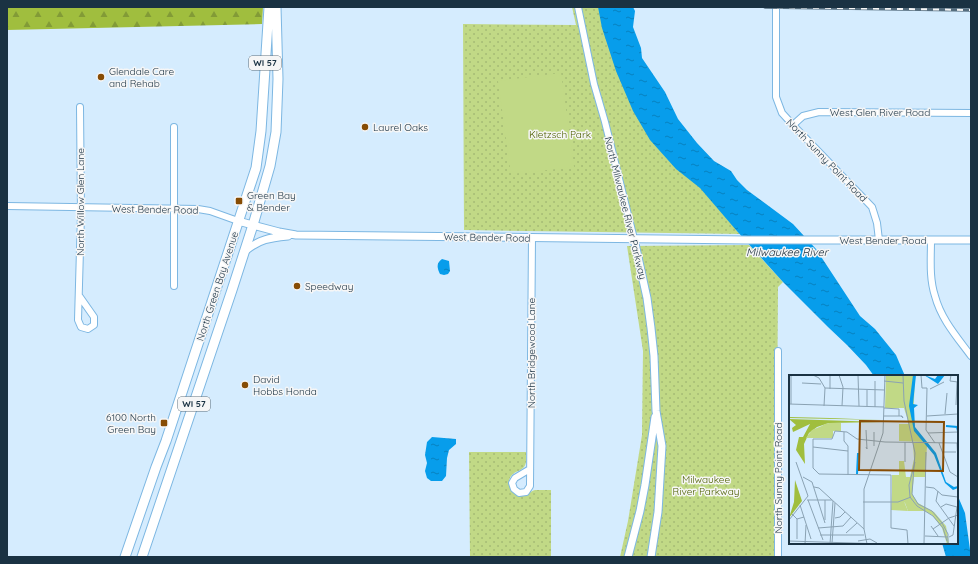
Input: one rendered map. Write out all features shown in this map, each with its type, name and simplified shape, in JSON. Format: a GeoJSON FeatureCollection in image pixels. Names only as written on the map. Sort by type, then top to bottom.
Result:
{"type":"FeatureCollection","features":[{"type":"Feature","properties":{"kind":"main road","name":"North Green Bay Avenue"},"geometry":{"type":"LineString","coordinates":[[126,554],[166,441],[256,168],[261,131],[269,7]]}},
{"type":"Feature","properties":{"kind":"main road","name":"North Green Bay Avenue"},"geometry":{"type":"LineString","coordinates":[[142,557],[253,225],[270,166],[276,132],[278,79],[276,7]]}},
{"type":"Feature","properties":{"kind":"main road"},"geometry":{"type":"LineString","coordinates":[[126,554],[142,557]]}},
{"type":"Feature","properties":{"kind":"street","name":"North Milwaukee River Parkway"},"geometry":{"type":"LineString","coordinates":[[578,7],[594,84],[634,239],[647,298],[651,328],[654,356],[656,411],[662,446],[658,512],[651,557]]}},
{"type":"Feature","properties":{"kind":"street","name":"North Sunny Point Road"},"geometry":{"type":"LineString","coordinates":[[776,7],[776,97],[782,112],[872,207],[877,223],[878,240]]}},
{"type":"Feature","properties":{"kind":"street","name":"North Willow Glen Lane"},"geometry":{"type":"LineString","coordinates":[[80,107],[81,207],[79,323],[81,328],[88,328],[94,325],[94,317],[80,297]]}},
{"type":"Feature","properties":{"kind":"street","name":"West Glen River Road"},"geometry":{"type":"LineString","coordinates":[[793,125],[803,116],[819,112],[971,113]]}},
{"type":"Feature","properties":{"kind":"street"},"geometry":{"type":"LineString","coordinates":[[174,127],[174,286]]}},
{"type":"Feature","properties":{"kind":"street","name":"West Bender Road"},"geometry":{"type":"LineString","coordinates":[[7,206],[198,209],[210,211],[253,225],[296,235],[747,240],[971,240]]}},
{"type":"Feature","properties":{"kind":"street"},"geometry":{"type":"LineString","coordinates":[[244,251],[264,239],[296,235]]}},
{"type":"Feature","properties":{"kind":"street","name":"North Bridgewood Lane"},"geometry":{"type":"LineString","coordinates":[[530,469],[532,237]]}},
{"type":"Feature","properties":{"kind":"street"},"geometry":{"type":"LineString","coordinates":[[931,240],[931,273],[934,295],[943,316],[971,356]]}},
{"type":"Feature","properties":{"kind":"street"},"geometry":{"type":"LineString","coordinates":[[964,347],[971,345]]}},
{"type":"Feature","properties":{"kind":"street","name":"North Sunny Point Road"},"geometry":{"type":"LineString","coordinates":[[778,351],[778,557]]}},
{"type":"Feature","properties":{"kind":"street","name":"North Milwaukee River Parkway"},"geometry":{"type":"LineString","coordinates":[[628,557],[645,485],[656,411]]}},
{"type":"Feature","properties":{"kind":"green space"},"geometry":{"type":"Polygon","coordinates":[[[7,7],[263,7],[262,24],[7,30],[7,7]]]}},
{"type":"Feature","properties":{"kind":"green space","name":"Kletzsch Park"},"geometry":{"type":"Polygon","coordinates":[[[572,7],[617,7],[620,31],[736,230],[740,234],[464,230],[463,24],[576,25],[572,7]]]}},
{"type":"Feature","properties":{"kind":"green space"},"geometry":{"type":"Polygon","coordinates":[[[561,73],[574,167],[511,174],[498,81],[561,73]]]}},
{"type":"Feature","properties":{"kind":"green space","name":"Milwaukee River Parkway"},"geometry":{"type":"Polygon","coordinates":[[[749,245],[783,282],[778,287],[776,557],[620,557],[628,521],[642,435],[643,351],[627,246],[749,245]]]}},
{"type":"Feature","properties":{"kind":"green space"},"geometry":{"type":"Polygon","coordinates":[[[469,452],[526,452],[525,466],[510,477],[509,484],[514,492],[521,495],[525,495],[535,490],[551,490],[551,557],[470,557],[469,452]]]}},
{"type":"Feature","properties":{"kind":"water","name":"Milwaukee River"},"geometry":{"type":"Polygon","coordinates":[[[598,7],[633,7],[635,11],[633,27],[641,48],[642,58],[665,92],[678,119],[714,161],[731,171],[737,180],[747,190],[793,224],[816,249],[860,316],[875,329],[896,355],[905,375],[873,375],[847,345],[783,282],[700,188],[676,169],[650,140],[633,111],[616,71],[602,28],[598,7]]]}},
{"type":"Feature","properties":{"kind":"water"},"geometry":{"type":"Polygon","coordinates":[[[442,259],[449,261],[450,271],[448,274],[444,275],[440,274],[439,272],[438,264],[442,259]]]}},
{"type":"Feature","properties":{"kind":"water"},"geometry":{"type":"Polygon","coordinates":[[[432,437],[456,439],[456,444],[449,450],[446,476],[442,481],[431,481],[427,478],[425,471],[427,463],[425,455],[427,442],[432,437]]]}},
{"type":"Feature","properties":{"kind":"water"},"geometry":{"type":"Polygon","coordinates":[[[958,496],[965,513],[971,557],[946,557],[942,544],[958,544],[958,496]]]}},
{"type":"Feature","properties":{"kind":"railway"},"geometry":{"type":"LineString","coordinates":[[765,7],[971,10]]}},
{"type":"Feature","properties":{"kind":"place","name":"Glendale Care and Rehab"},"geometry":{"type":"Point","coordinates":[101,77]}},
{"type":"Feature","properties":{"kind":"place","name":"Laurel Oaks"},"geometry":{"type":"Point","coordinates":[365,127]}},
{"type":"Feature","properties":{"kind":"place","name":"Green Bay & Bender"},"geometry":{"type":"Point","coordinates":[239,201]}},
{"type":"Feature","properties":{"kind":"place","name":"Speedway"},"geometry":{"type":"Point","coordinates":[297,286]}},
{"type":"Feature","properties":{"kind":"place","name":"David Hobbs Honda"},"geometry":{"type":"Point","coordinates":[245,385]}},
{"type":"Feature","properties":{"kind":"place","name":"6100 North Green Bay"},"geometry":{"type":"Point","coordinates":[164,423]}}]}
